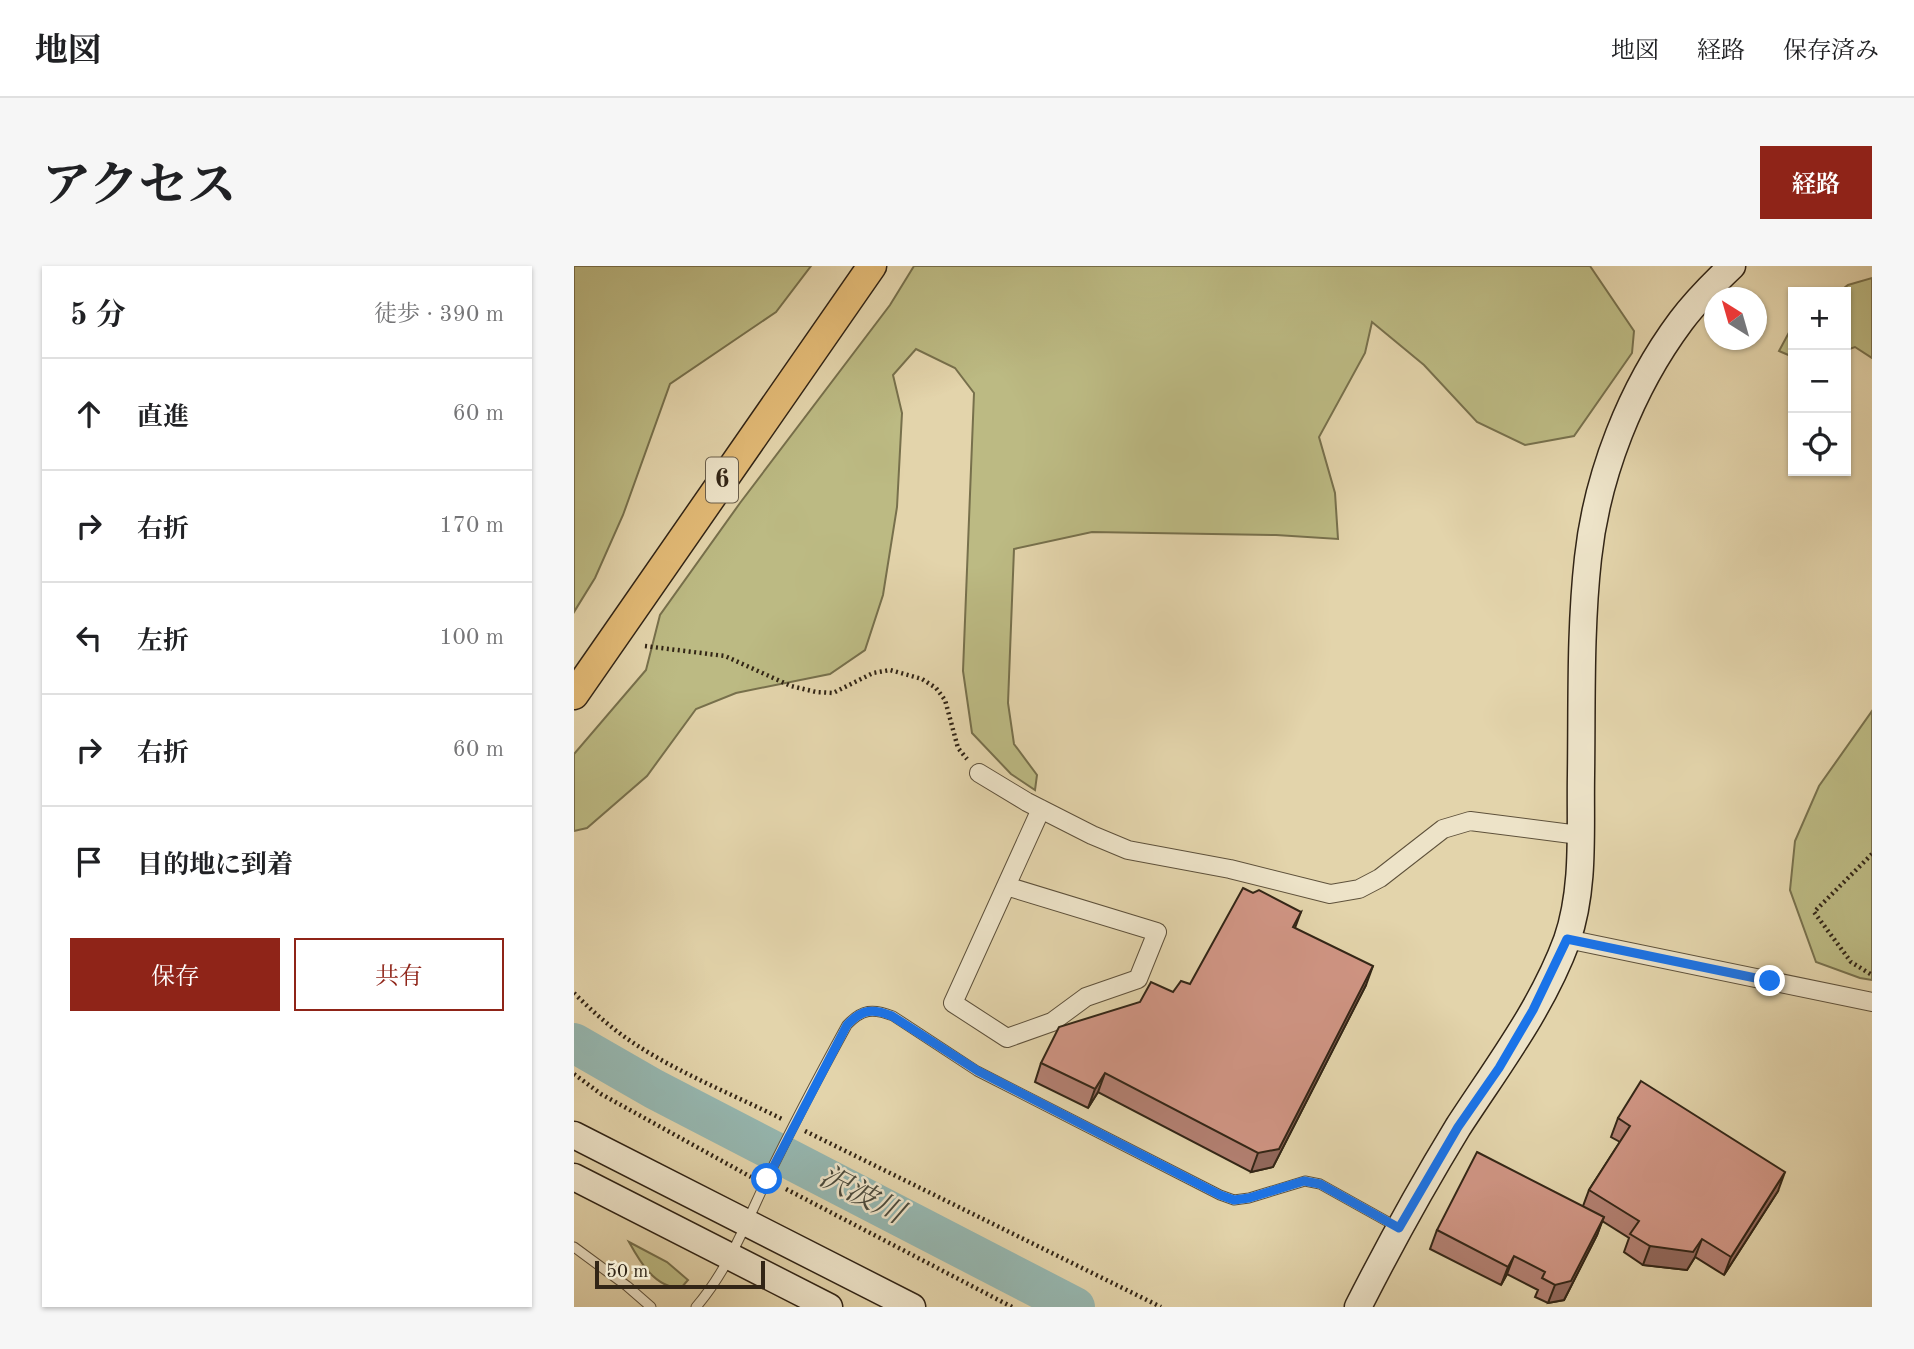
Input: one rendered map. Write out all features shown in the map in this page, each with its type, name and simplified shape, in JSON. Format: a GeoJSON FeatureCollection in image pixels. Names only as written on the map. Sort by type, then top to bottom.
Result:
{"type":"FeatureCollection","features":[{"type":"Feature","properties":{"kind":"main road","name":"6"},"geometry":{"type":"LineString","coordinates":[[574,695],[872,266]]}},
{"type":"Feature","properties":{"kind":"street"},"geometry":{"type":"LineString","coordinates":[[1358,1307],[1399,1228],[1458,1127],[1499,1068],[1533,1010],[1567,939],[1579,880],[1584,606],[1588,555],[1607,470],[1632,406],[1657,358],[1682,320],[1732,266]]}},
{"type":"Feature","properties":{"kind":"street"},"geometry":{"type":"LineString","coordinates":[[979,773],[1041,809],[1128,850],[1230,869],[1330,894],[1359,889],[1380,878],[1443,829],[1470,821],[1579,835]]}},
{"type":"Feature","properties":{"kind":"street"},"geometry":{"type":"LineString","coordinates":[[1006,886],[1157,932],[1138,979],[1086,997],[1052,1022],[1007,1038],[953,1003],[1006,886],[1041,809]]}},
{"type":"Feature","properties":{"kind":"street"},"geometry":{"type":"LineString","coordinates":[[1567,939],[1872,1002]]}},
{"type":"Feature","properties":{"kind":"street"},"geometry":{"type":"LineString","coordinates":[[574,1135],[912,1307]]}},
{"type":"Feature","properties":{"kind":"street"},"geometry":{"type":"LineString","coordinates":[[574,1177],[829,1307]]}},
{"type":"Feature","properties":{"kind":"lane"},"geometry":{"type":"LineString","coordinates":[[696,1307],[709,1293],[747,1223],[792,1129],[847,1025],[856,1015],[867,1010],[881,1011],[892,1016],[978,1071],[1220,1195],[1234,1200],[1249,1198],[1304,1181],[1320,1184],[1399,1228]]}},
{"type":"Feature","properties":{"kind":"lane"},"geometry":{"type":"LineString","coordinates":[[574,1247],[627,1286],[650,1307]]}},
{"type":"Feature","properties":{"kind":"path"},"geometry":{"type":"LineString","coordinates":[[645,646],[724,656],[791,686],[816,692],[834,693],[873,673],[890,670],[922,679],[936,688],[945,700],[958,748],[979,773]]}},
{"type":"Feature","properties":{"kind":"path"},"geometry":{"type":"LineString","coordinates":[[1872,855],[1814,912],[1851,961],[1872,975]]}},
{"type":"Feature","properties":{"kind":"path"},"geometry":{"type":"LineString","coordinates":[[574,993],[632,1042],[792,1129],[1161,1307]]}},
{"type":"Feature","properties":{"kind":"path"},"geometry":{"type":"LineString","coordinates":[[574,1074],[601,1094],[752,1178]]}},
{"type":"Feature","properties":{"kind":"path"},"geometry":{"type":"LineString","coordinates":[[786,1189],[1012,1307]]}},
{"type":"Feature","properties":{"kind":"shaded area"},"geometry":{"type":"Polygon","coordinates":[[[574,266],[811,266],[776,312],[670,384],[623,515],[595,578],[574,612],[574,266]]]}},
{"type":"Feature","properties":{"kind":"shaded area"},"geometry":{"type":"Polygon","coordinates":[[[914,266],[1590,266],[1634,331],[1632,353],[1574,436],[1525,445],[1477,422],[1424,365],[1372,322],[1365,353],[1319,437],[1335,493],[1338,539],[1276,535],[1092,532],[1014,549],[1008,703],[1014,744],[1037,775],[1035,790],[1011,774],[972,733],[963,671],[974,393],[955,368],[916,349],[893,375],[902,413],[897,507],[883,595],[865,650],[830,674],[736,693],[696,709],[647,776],[587,828],[574,831],[574,754],[646,670],[660,615],[740,503],[890,305],[914,266]]]}},
{"type":"Feature","properties":{"kind":"shaded area"},"geometry":{"type":"Polygon","coordinates":[[[1872,278],[1872,358],[1855,347],[1851,348],[1851,287],[1845,287],[1872,278]]]}},
{"type":"Feature","properties":{"kind":"shaded area"},"geometry":{"type":"Polygon","coordinates":[[[1788,334],[1788,355],[1779,351],[1788,334]]]}},
{"type":"Feature","properties":{"kind":"shaded area"},"geometry":{"type":"Polygon","coordinates":[[[1872,711],[1872,980],[1816,962],[1790,890],[1795,841],[1819,786],[1872,711]]]}},
{"type":"Feature","properties":{"kind":"shaded area"},"geometry":{"type":"Polygon","coordinates":[[[629,1242],[667,1262],[688,1280],[681,1288],[663,1284],[643,1265],[629,1242]]]}},
{"type":"Feature","properties":{"kind":"building"},"geometry":{"type":"Polygon","coordinates":[[[1243,888],[1253,893],[1259,890],[1301,912],[1293,927],[1373,966],[1279,1149],[1258,1153],[1105,1073],[1095,1089],[1041,1063],[1059,1027],[1140,1002],[1151,982],[1173,992],[1181,981],[1190,984],[1243,888]]]}},
{"type":"Feature","properties":{"kind":"building"},"geometry":{"type":"Polygon","coordinates":[[[1641,1081],[1785,1172],[1731,1257],[1702,1239],[1693,1252],[1650,1246],[1630,1234],[1639,1221],[1589,1190],[1630,1126],[1618,1118],[1641,1081]]]}},
{"type":"Feature","properties":{"kind":"building"},"geometry":{"type":"Polygon","coordinates":[[[1477,1152],[1604,1217],[1571,1281],[1555,1285],[1542,1278],[1545,1272],[1514,1256],[1508,1267],[1437,1230],[1477,1152]]]}},
{"type":"Feature","properties":{"kind":"waterway","name":"沢波川"},"geometry":{"type":"LineString","coordinates":[[574,1043],[654,1089],[1075,1307]]}},
{"type":"Feature","properties":{"kind":"route"},"geometry":{"type":"LineString","coordinates":[[767,1179],[847,1025],[856,1015],[867,1010],[881,1011],[978,1071],[1220,1195],[1234,1200],[1249,1198],[1304,1181],[1320,1184],[1399,1228],[1458,1127],[1499,1068],[1533,1010],[1567,939],[1770,981]]}}]}
